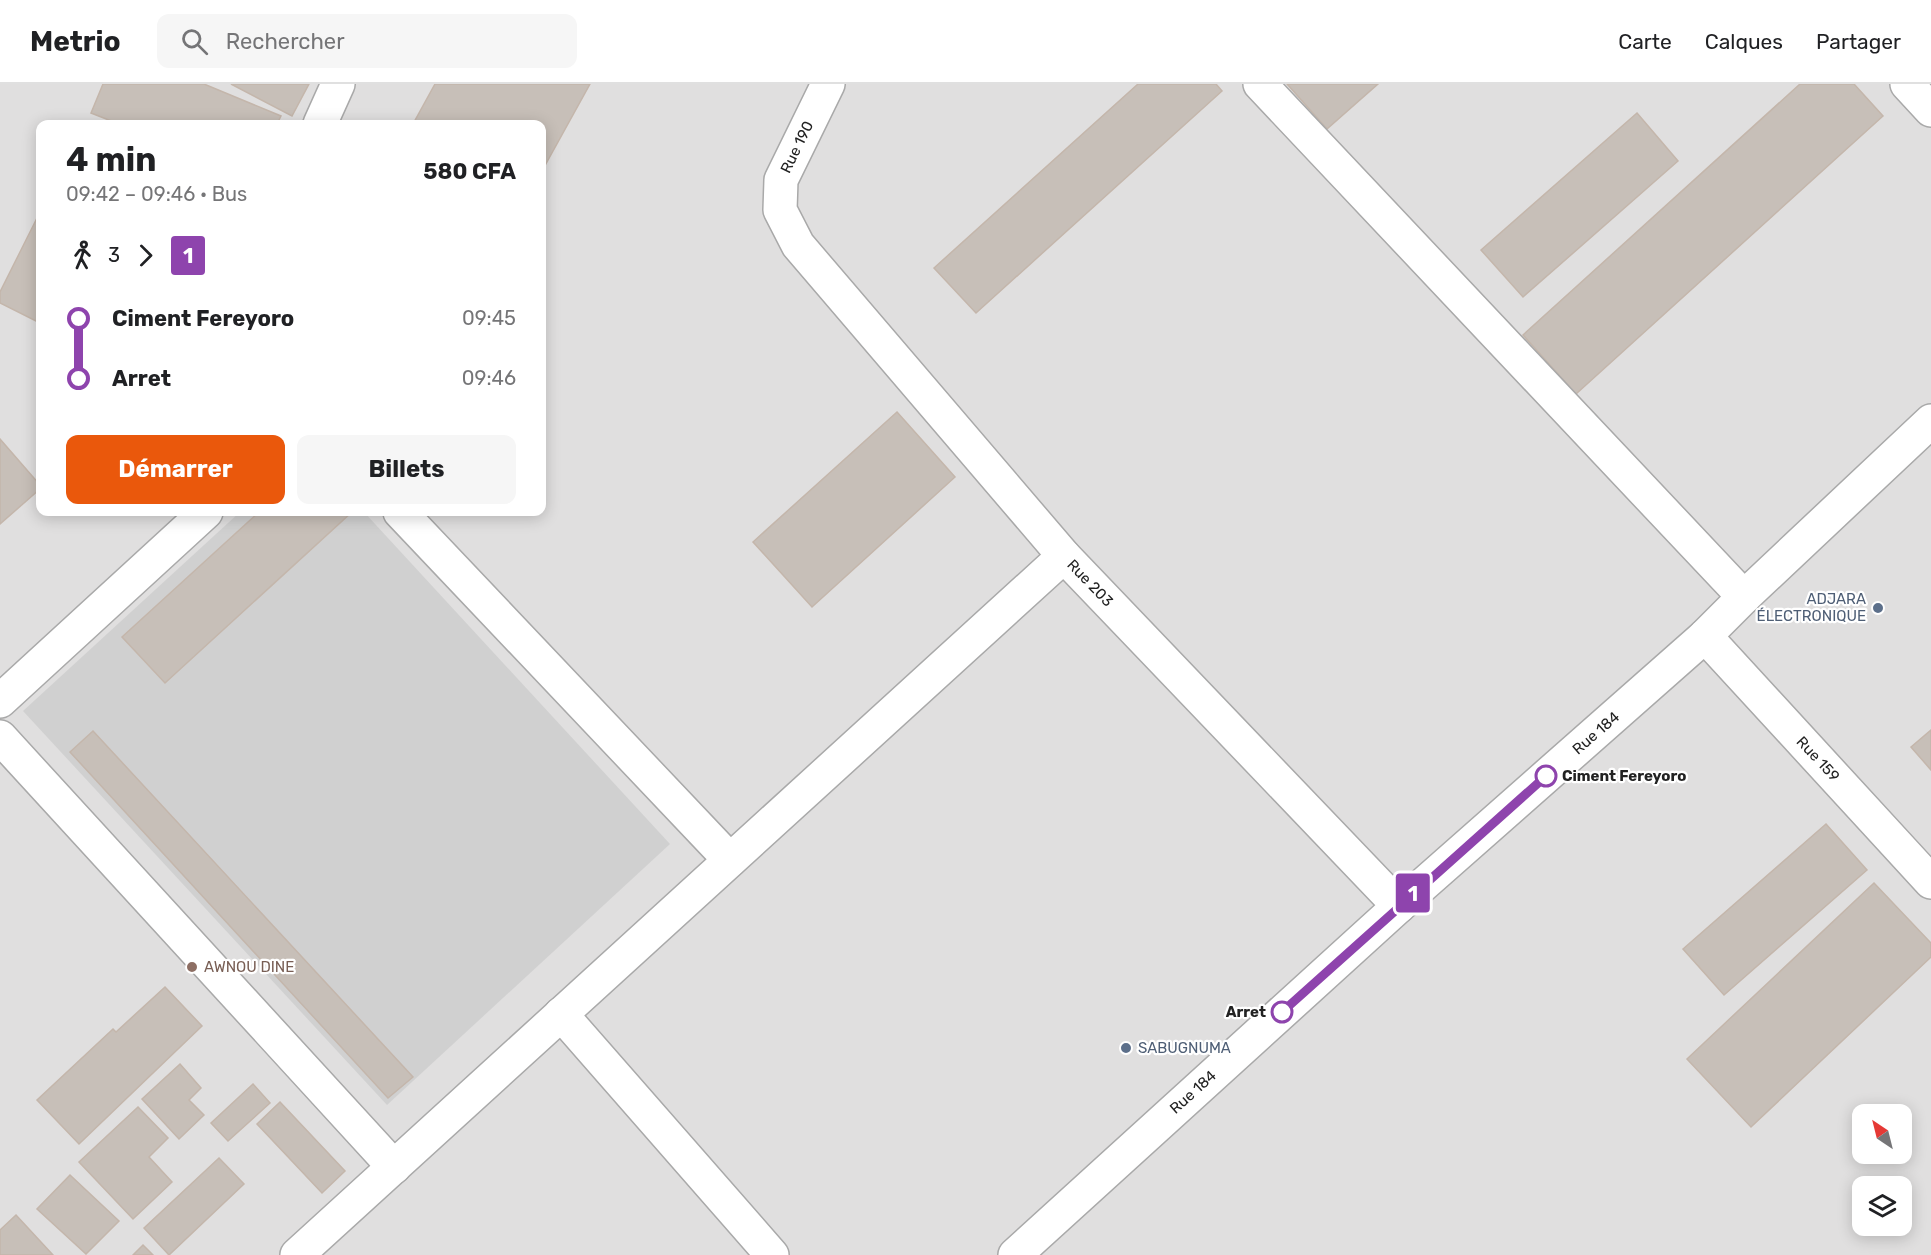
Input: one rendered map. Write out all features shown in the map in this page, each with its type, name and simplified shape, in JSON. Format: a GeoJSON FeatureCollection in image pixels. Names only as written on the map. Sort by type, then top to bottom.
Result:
{"type":"FeatureCollection","features":[{"type":"Feature","properties":{"kind":"street"},"geometry":{"type":"LineString","coordinates":[[322,120],[338,84]]}},
{"type":"Feature","properties":{"kind":"street","name":"Rue 190"},"geometry":{"type":"LineString","coordinates":[[798,245],[780,210],[781,180],[828,84]]}},
{"type":"Feature","properties":{"kind":"street"},"geometry":{"type":"LineString","coordinates":[[1260,84],[1744,597]]}},
{"type":"Feature","properties":{"kind":"street"},"geometry":{"type":"LineString","coordinates":[[1907,84],[1931,110]]}},
{"type":"Feature","properties":{"kind":"street","name":"Rue 203"},"geometry":{"type":"LineString","coordinates":[[798,245],[1064,556],[1399,906]]}},
{"type":"Feature","properties":{"kind":"street","name":"Rue 184"},"geometry":{"type":"LineString","coordinates":[[1015,1255],[1399,906],[1705,636],[1931,421]]}},
{"type":"Feature","properties":{"kind":"street"},"geometry":{"type":"LineString","coordinates":[[0,701],[202,516]]}},
{"type":"Feature","properties":{"kind":"street"},"geometry":{"type":"LineString","coordinates":[[404,516],[730,860]]}},
{"type":"Feature","properties":{"kind":"street"},"geometry":{"type":"LineString","coordinates":[[297,1255],[1064,556]]}},
{"type":"Feature","properties":{"kind":"street","name":"Rue 159"},"geometry":{"type":"LineString","coordinates":[[1705,636],[1931,882]]}},
{"type":"Feature","properties":{"kind":"street"},"geometry":{"type":"LineString","coordinates":[[0,737],[394,1167]]}},
{"type":"Feature","properties":{"kind":"street"},"geometry":{"type":"LineString","coordinates":[[561,1014],[772,1255]]}},
{"type":"Feature","properties":{"kind":"shaded area"},"geometry":{"type":"Polygon","coordinates":[[[0,84],[1931,84],[1931,1255],[0,1255],[0,84]]]}},
{"type":"Feature","properties":{"kind":"shaded area"},"geometry":{"type":"Polygon","coordinates":[[[236,516],[368,516],[670,844],[387,1105],[23,711],[236,516]]]}},
{"type":"Feature","properties":{"kind":"building"},"geometry":{"type":"Polygon","coordinates":[[[103,84],[204,84],[281,116],[279,120],[109,120],[91,113],[103,84]]]}},
{"type":"Feature","properties":{"kind":"building"},"geometry":{"type":"Polygon","coordinates":[[[231,84],[309,84],[292,116],[231,84]]]}},
{"type":"Feature","properties":{"kind":"building"},"geometry":{"type":"Polygon","coordinates":[[[435,84],[590,84],[546,164],[546,120],[415,120],[435,84]]]}},
{"type":"Feature","properties":{"kind":"building"},"geometry":{"type":"Polygon","coordinates":[[[1138,84],[1216,84],[1222,91],[976,313],[934,268],[1138,84]]]}},
{"type":"Feature","properties":{"kind":"building"},"geometry":{"type":"Polygon","coordinates":[[[1287,84],[1378,84],[1327,129],[1287,84]]]}},
{"type":"Feature","properties":{"kind":"building"},"geometry":{"type":"Polygon","coordinates":[[[1800,84],[1854,84],[1883,116],[1576,394],[1523,335],[1800,84]]]}},
{"type":"Feature","properties":{"kind":"building"},"geometry":{"type":"Polygon","coordinates":[[[1637,113],[1678,161],[1523,297],[1481,250],[1637,113]]]}},
{"type":"Feature","properties":{"kind":"building"},"geometry":{"type":"Polygon","coordinates":[[[36,220],[36,321],[0,303],[0,292],[36,220]]]}},
{"type":"Feature","properties":{"kind":"building"},"geometry":{"type":"Polygon","coordinates":[[[897,412],[955,477],[812,607],[753,542],[897,412]]]}},
{"type":"Feature","properties":{"kind":"building"},"geometry":{"type":"Polygon","coordinates":[[[0,439],[36,480],[36,492],[0,524],[0,439]]]}},
{"type":"Feature","properties":{"kind":"building"},"geometry":{"type":"Polygon","coordinates":[[[255,516],[348,516],[165,683],[122,637],[255,516]]]}},
{"type":"Feature","properties":{"kind":"building"},"geometry":{"type":"Polygon","coordinates":[[[1931,730],[1931,770],[1911,747],[1931,730]]]}},
{"type":"Feature","properties":{"kind":"building"},"geometry":{"type":"Polygon","coordinates":[[[93,731],[413,1077],[388,1098],[70,752],[93,731]]]}},
{"type":"Feature","properties":{"kind":"building"},"geometry":{"type":"Polygon","coordinates":[[[1826,824],[1867,870],[1724,995],[1683,949],[1826,824]]]}},
{"type":"Feature","properties":{"kind":"building"},"geometry":{"type":"Polygon","coordinates":[[[1874,883],[1931,943],[1931,957],[1751,1127],[1687,1059],[1874,883]]]}},
{"type":"Feature","properties":{"kind":"building"},"geometry":{"type":"Polygon","coordinates":[[[165,987],[202,1026],[79,1144],[37,1100],[113,1029],[116,1032],[165,987]]]}},
{"type":"Feature","properties":{"kind":"building"},"geometry":{"type":"Polygon","coordinates":[[[180,1064],[201,1088],[189,1100],[204,1115],[179,1139],[142,1099],[180,1064]]]}},
{"type":"Feature","properties":{"kind":"building"},"geometry":{"type":"Polygon","coordinates":[[[253,1084],[270,1103],[228,1141],[211,1123],[253,1084]]]}},
{"type":"Feature","properties":{"kind":"building"},"geometry":{"type":"Polygon","coordinates":[[[280,1102],[345,1171],[322,1193],[257,1124],[280,1102]]]}},
{"type":"Feature","properties":{"kind":"building"},"geometry":{"type":"Polygon","coordinates":[[[138,1107],[168,1138],[149,1157],[172,1182],[133,1219],[79,1162],[138,1107]]]}},
{"type":"Feature","properties":{"kind":"building"},"geometry":{"type":"Polygon","coordinates":[[[219,1158],[244,1184],[169,1255],[144,1228],[219,1158]]]}},
{"type":"Feature","properties":{"kind":"building"},"geometry":{"type":"Polygon","coordinates":[[[70,1175],[119,1221],[86,1254],[37,1209],[70,1175]]]}},
{"type":"Feature","properties":{"kind":"building"},"geometry":{"type":"Polygon","coordinates":[[[16,1215],[53,1255],[0,1255],[0,1230],[16,1215]]]}},
{"type":"Feature","properties":{"kind":"building"},"geometry":{"type":"Polygon","coordinates":[[[143,1245],[153,1255],[133,1255],[143,1245]]]}},
{"type":"Feature","properties":{"kind":"bus line","name":"1"},"geometry":{"type":"LineString","coordinates":[[1282,1012],[1546,776]]}},
{"type":"Feature","properties":{"kind":"place","name":"ADJARA ÉLECTRONIQUE"},"geometry":{"type":"Point","coordinates":[1878,608]}},
{"type":"Feature","properties":{"kind":"place","name":"Ciment Fereyoro"},"geometry":{"type":"Point","coordinates":[1546,776]}},
{"type":"Feature","properties":{"kind":"place","name":"AWNOU DINE"},"geometry":{"type":"Point","coordinates":[192,967]}},
{"type":"Feature","properties":{"kind":"place","name":"Arret"},"geometry":{"type":"Point","coordinates":[1282,1012]}},
{"type":"Feature","properties":{"kind":"place","name":"SABUGNUMA"},"geometry":{"type":"Point","coordinates":[1126,1048]}}]}
